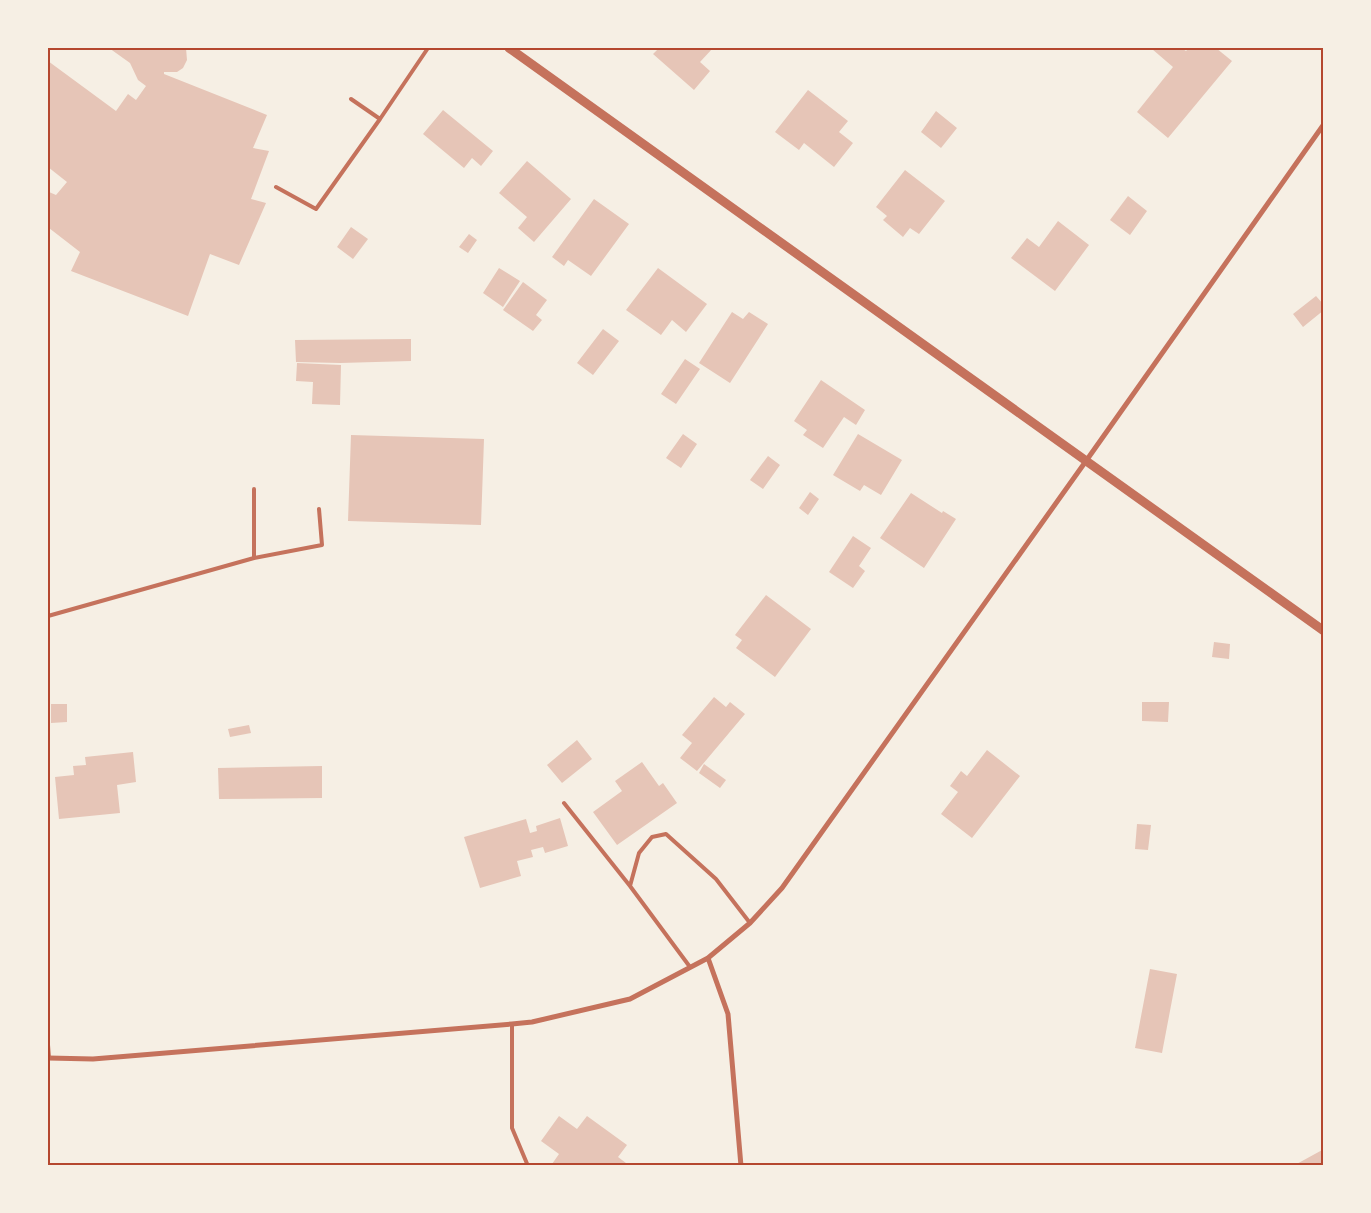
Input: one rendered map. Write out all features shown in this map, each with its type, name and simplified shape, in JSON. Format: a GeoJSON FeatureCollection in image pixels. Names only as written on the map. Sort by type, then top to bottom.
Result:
{"type":"FeatureCollection","features":[{"type":"Feature","properties":{"kind":"street"},"geometry":{"type":"LineString","coordinates":[[509,48],[1324,631]]}},
{"type":"Feature","properties":{"kind":"street"},"geometry":{"type":"LineString","coordinates":[[48,1058],[93,1059],[532,1022],[630,998],[708,958],[750,923],[782,888],[1324,124]]}},
{"type":"Feature","properties":{"kind":"street"},"geometry":{"type":"LineString","coordinates":[[708,958],[728,1014],[741,1166]]}},
{"type":"Feature","properties":{"kind":"lane"},"geometry":{"type":"LineString","coordinates":[[276,187],[316,208],[428,48]]}},
{"type":"Feature","properties":{"kind":"lane"},"geometry":{"type":"LineString","coordinates":[[351,99],[380,119]]}},
{"type":"Feature","properties":{"kind":"lane"},"geometry":{"type":"LineString","coordinates":[[254,489],[254,558]]}},
{"type":"Feature","properties":{"kind":"lane"},"geometry":{"type":"LineString","coordinates":[[48,616],[254,558],[322,545],[319,509]]}},
{"type":"Feature","properties":{"kind":"lane"},"geometry":{"type":"LineString","coordinates":[[564,803],[630,886],[690,967]]}},
{"type":"Feature","properties":{"kind":"lane"},"geometry":{"type":"LineString","coordinates":[[630,886],[639,852],[652,837],[666,834],[716,880],[750,923]]}},
{"type":"Feature","properties":{"kind":"lane"},"geometry":{"type":"LineString","coordinates":[[512,1024],[512,1128],[528,1166]]}},
{"type":"Feature","properties":{"kind":"lane"},"geometry":{"type":"LineString","coordinates":[[48,1045],[48,1058]]}},
{"type":"Feature","properties":{"kind":"building"},"geometry":{"type":"Polygon","coordinates":[[[109,48],[186,48],[187,60],[183,68],[177,72],[164,72],[164,74],[267,115],[253,148],[269,151],[251,199],[266,203],[239,265],[210,254],[188,316],[71,271],[80,252],[49,228],[48,230],[48,193],[56,195],[67,182],[48,167],[48,61],[116,111],[128,94],[136,100],[146,86],[138,80],[130,63],[109,48]]]}},
{"type":"Feature","properties":{"kind":"building"},"geometry":{"type":"Polygon","coordinates":[[[659,48],[713,48],[700,62],[710,71],[694,90],[653,54],[659,48]]]}},
{"type":"Feature","properties":{"kind":"building"},"geometry":{"type":"Polygon","coordinates":[[[1181,48],[1186,51],[1189,48],[1216,48],[1232,61],[1168,138],[1137,112],[1173,67],[1152,49],[1181,48]]]}},
{"type":"Feature","properties":{"kind":"building"},"geometry":{"type":"Polygon","coordinates":[[[808,90],[848,121],[839,132],[853,143],[834,167],[804,143],[799,150],[775,132],[808,90]]]}},
{"type":"Feature","properties":{"kind":"building"},"geometry":{"type":"Polygon","coordinates":[[[443,110],[493,151],[481,166],[472,158],[464,168],[423,134],[443,110]]]}},
{"type":"Feature","properties":{"kind":"building"},"geometry":{"type":"Polygon","coordinates":[[[936,111],[957,128],[941,148],[921,132],[936,111]]]}},
{"type":"Feature","properties":{"kind":"building"},"geometry":{"type":"Polygon","coordinates":[[[527,161],[571,199],[534,242],[518,228],[527,217],[499,193],[527,161]]]}},
{"type":"Feature","properties":{"kind":"building"},"geometry":{"type":"Polygon","coordinates":[[[905,170],[945,201],[919,234],[910,228],[903,237],[883,220],[887,216],[876,207],[905,170]]]}},
{"type":"Feature","properties":{"kind":"building"},"geometry":{"type":"Polygon","coordinates":[[[1128,196],[1147,211],[1130,235],[1110,220],[1128,196]]]}},
{"type":"Feature","properties":{"kind":"building"},"geometry":{"type":"Polygon","coordinates":[[[594,199],[629,224],[591,276],[568,260],[564,266],[552,257],[594,199]]]}},
{"type":"Feature","properties":{"kind":"building"},"geometry":{"type":"Polygon","coordinates":[[[1058,221],[1089,245],[1055,291],[1011,258],[1027,238],[1039,247],[1058,221]]]}},
{"type":"Feature","properties":{"kind":"building"},"geometry":{"type":"Polygon","coordinates":[[[351,227],[368,239],[353,259],[337,247],[351,227]]]}},
{"type":"Feature","properties":{"kind":"building"},"geometry":{"type":"Polygon","coordinates":[[[469,234],[477,240],[468,253],[459,247],[469,234]]]}},
{"type":"Feature","properties":{"kind":"building"},"geometry":{"type":"Polygon","coordinates":[[[499,268],[520,281],[503,307],[483,293],[499,268]]]}},
{"type":"Feature","properties":{"kind":"building"},"geometry":{"type":"Polygon","coordinates":[[[658,268],[707,304],[686,332],[672,320],[661,335],[626,310],[658,268]]]}},
{"type":"Feature","properties":{"kind":"building"},"geometry":{"type":"Polygon","coordinates":[[[523,282],[547,300],[536,315],[542,320],[533,331],[503,310],[523,282]]]}},
{"type":"Feature","properties":{"kind":"building"},"geometry":{"type":"Polygon","coordinates":[[[1316,296],[1324,305],[1324,310],[1303,327],[1293,314],[1316,296]]]}},
{"type":"Feature","properties":{"kind":"building"},"geometry":{"type":"Polygon","coordinates":[[[732,312],[743,319],[749,312],[768,324],[730,383],[699,363],[732,312]]]}},
{"type":"Feature","properties":{"kind":"building"},"geometry":{"type":"Polygon","coordinates":[[[603,329],[619,341],[593,375],[577,363],[603,329]]]}},
{"type":"Feature","properties":{"kind":"building"},"geometry":{"type":"Polygon","coordinates":[[[411,339],[411,361],[296,362],[295,340],[411,339]]]}},
{"type":"Feature","properties":{"kind":"building"},"geometry":{"type":"Polygon","coordinates":[[[685,359],[700,369],[676,404],[661,394],[685,359]]]}},
{"type":"Feature","properties":{"kind":"building"},"geometry":{"type":"Polygon","coordinates":[[[297,363],[341,365],[340,405],[312,404],[313,382],[296,381],[297,363]]]}},
{"type":"Feature","properties":{"kind":"building"},"geometry":{"type":"Polygon","coordinates":[[[821,380],[865,410],[856,425],[844,417],[823,448],[803,435],[807,430],[794,421],[821,380]]]}},
{"type":"Feature","properties":{"kind":"building"},"geometry":{"type":"Polygon","coordinates":[[[683,434],[697,444],[681,468],[666,458],[683,434]]]}},
{"type":"Feature","properties":{"kind":"building"},"geometry":{"type":"Polygon","coordinates":[[[858,434],[902,460],[881,495],[864,485],[860,491],[833,475],[858,434]]]}},
{"type":"Feature","properties":{"kind":"building"},"geometry":{"type":"Polygon","coordinates":[[[351,435],[484,439],[481,525],[348,521],[351,435]]]}},
{"type":"Feature","properties":{"kind":"building"},"geometry":{"type":"Polygon","coordinates":[[[768,456],[780,465],[763,489],[750,480],[768,456]]]}},
{"type":"Feature","properties":{"kind":"building"},"geometry":{"type":"Polygon","coordinates":[[[810,492],[819,499],[808,515],[799,508],[810,492]]]}},
{"type":"Feature","properties":{"kind":"building"},"geometry":{"type":"Polygon","coordinates":[[[911,493],[942,513],[943,511],[956,519],[924,568],[880,538],[911,493]]]}},
{"type":"Feature","properties":{"kind":"building"},"geometry":{"type":"Polygon","coordinates":[[[853,536],[871,548],[859,566],[865,571],[853,588],[829,572],[853,536]]]}},
{"type":"Feature","properties":{"kind":"building"},"geometry":{"type":"Polygon","coordinates":[[[766,595],[811,629],[775,677],[736,648],[742,640],[735,635],[766,595]]]}},
{"type":"Feature","properties":{"kind":"building"},"geometry":{"type":"Polygon","coordinates":[[[1214,642],[1230,644],[1229,659],[1212,657],[1214,642]]]}},
{"type":"Feature","properties":{"kind":"building"},"geometry":{"type":"Polygon","coordinates":[[[714,697],[726,707],[730,702],[745,714],[697,771],[680,758],[692,743],[682,735],[714,697]]]}},
{"type":"Feature","properties":{"kind":"building"},"geometry":{"type":"Polygon","coordinates":[[[1142,702],[1169,702],[1168,722],[1142,721],[1142,702]]]}},
{"type":"Feature","properties":{"kind":"building"},"geometry":{"type":"Polygon","coordinates":[[[51,704],[67,704],[67,722],[51,723],[51,704]]]}},
{"type":"Feature","properties":{"kind":"building"},"geometry":{"type":"Polygon","coordinates":[[[249,725],[251,733],[230,737],[228,729],[249,725]]]}},
{"type":"Feature","properties":{"kind":"building"},"geometry":{"type":"Polygon","coordinates":[[[577,740],[592,759],[562,783],[547,765],[577,740]]]}},
{"type":"Feature","properties":{"kind":"building"},"geometry":{"type":"Polygon","coordinates":[[[987,750],[1020,776],[972,838],[941,814],[958,792],[950,786],[961,771],[967,776],[987,750]]]}},
{"type":"Feature","properties":{"kind":"building"},"geometry":{"type":"Polygon","coordinates":[[[133,752],[136,782],[117,785],[120,813],[59,819],[55,777],[74,775],[73,766],[86,765],[85,757],[133,752]]]}},
{"type":"Feature","properties":{"kind":"building"},"geometry":{"type":"Polygon","coordinates":[[[642,762],[659,786],[663,783],[677,803],[617,845],[593,812],[622,791],[615,781],[642,762]]]}},
{"type":"Feature","properties":{"kind":"building"},"geometry":{"type":"Polygon","coordinates":[[[704,764],[726,780],[720,788],[699,773],[704,764]]]}},
{"type":"Feature","properties":{"kind":"building"},"geometry":{"type":"Polygon","coordinates":[[[322,766],[322,798],[219,799],[218,768],[322,766]]]}},
{"type":"Feature","properties":{"kind":"building"},"geometry":{"type":"Polygon","coordinates":[[[560,818],[568,846],[545,853],[543,847],[531,850],[533,857],[517,861],[521,876],[480,888],[464,837],[526,819],[530,833],[537,831],[536,826],[560,818]]]}},
{"type":"Feature","properties":{"kind":"building"},"geometry":{"type":"Polygon","coordinates":[[[1137,824],[1151,825],[1148,850],[1135,849],[1137,824]]]}},
{"type":"Feature","properties":{"kind":"building"},"geometry":{"type":"Polygon","coordinates":[[[1150,969],[1177,974],[1162,1053],[1135,1048],[1150,969]]]}},
{"type":"Feature","properties":{"kind":"building"},"geometry":{"type":"Polygon","coordinates":[[[559,1116],[577,1129],[587,1116],[627,1145],[618,1157],[630,1166],[553,1166],[552,1164],[559,1154],[541,1141],[559,1116]]]}},
{"type":"Feature","properties":{"kind":"building"},"geometry":{"type":"Polygon","coordinates":[[[1324,1149],[1324,1166],[1293,1166],[1324,1149]]]}}]}
